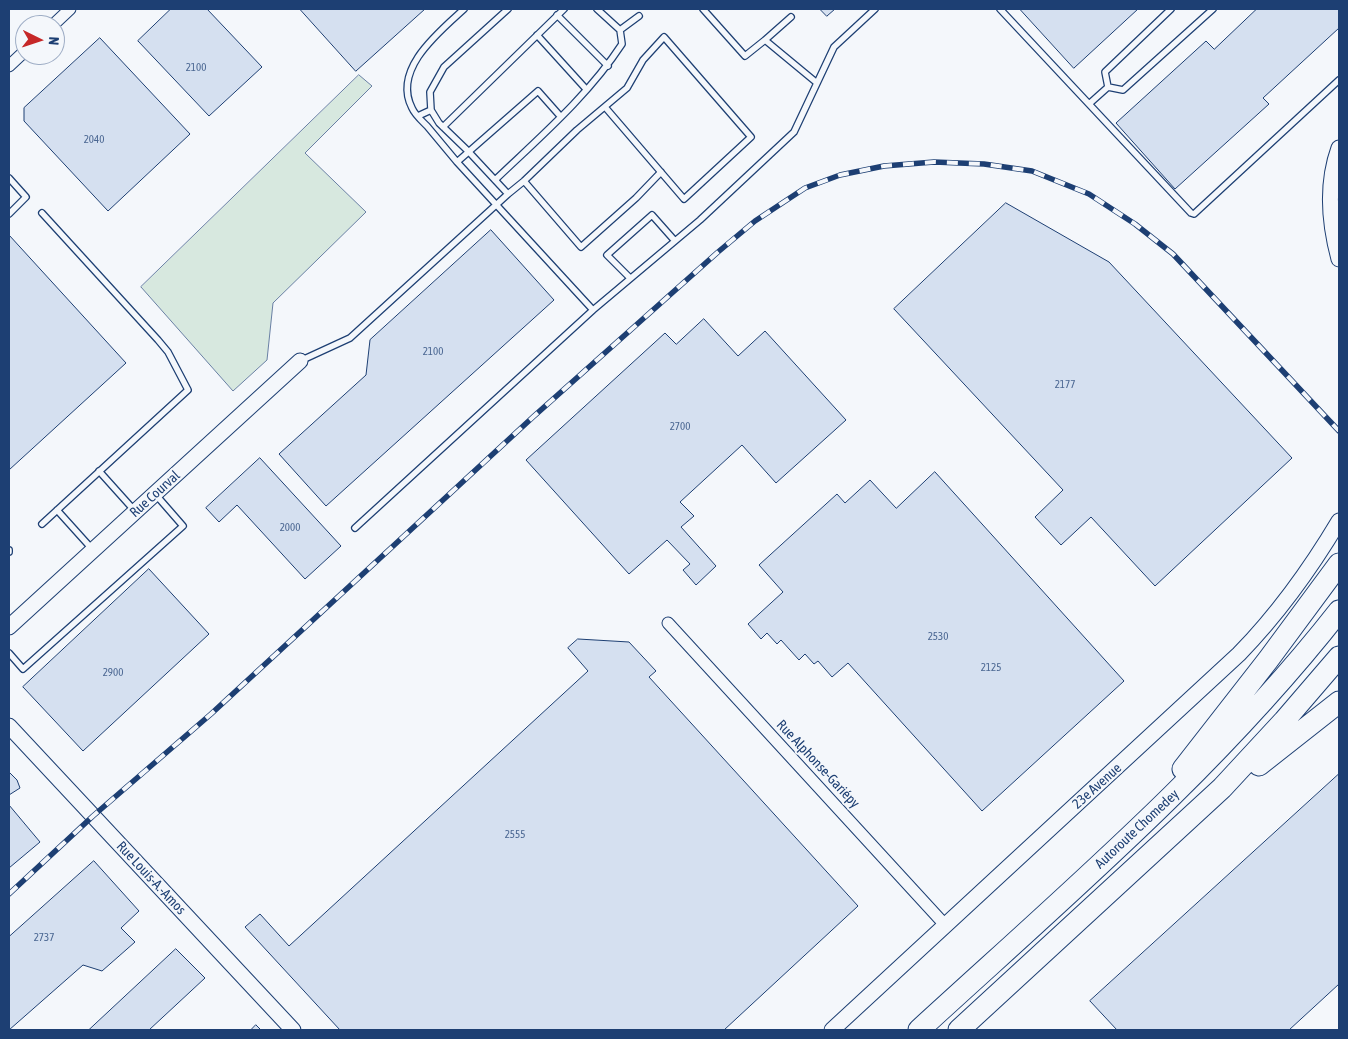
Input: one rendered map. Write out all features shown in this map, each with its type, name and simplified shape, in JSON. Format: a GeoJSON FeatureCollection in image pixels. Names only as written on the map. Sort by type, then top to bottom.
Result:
{"type":"FeatureCollection","features":[{"type":"Feature","properties":{"kind":"highway"},"geometry":{"type":"LineString","coordinates":[[1125,841],[1250,684],[1339,564]]}},
{"type":"Feature","properties":{"kind":"highway","name":"Autoroute Chomedey"},"geometry":{"type":"LineString","coordinates":[[919,1030],[1125,841],[1200,769],[1253,714],[1339,611]]}},
{"type":"Feature","properties":{"kind":"highway","name":"Autoroute Chomedey"},"geometry":{"type":"LineString","coordinates":[[959,1030],[1188,821],[1252,756],[1339,657]]}},
{"type":"Feature","properties":{"kind":"highway"},"geometry":{"type":"LineString","coordinates":[[1188,821],[1339,702]]}},
{"type":"Feature","properties":{"kind":"street"},"geometry":{"type":"LineString","coordinates":[[1339,148],[1332,174],[1330,203],[1339,259]]}},
{"type":"Feature","properties":{"kind":"street","name":"Rue Courval"},"geometry":{"type":"LineString","coordinates":[[9,627],[300,361]]}},
{"type":"Feature","properties":{"kind":"street","name":"23e Avenue"},"geometry":{"type":"LineString","coordinates":[[832,1030],[1239,654],[1265,626],[1339,521]]}},
{"type":"Feature","properties":{"kind":"street","name":"Rue Alphonse-Gariépy"},"geometry":{"type":"LineString","coordinates":[[668,623],[946,926]]}},
{"type":"Feature","properties":{"kind":"street","name":"Rue Louis-A.-Amos"},"geometry":{"type":"LineString","coordinates":[[9,726],[293,1030]]}},
{"type":"Feature","properties":{"kind":"lane"},"geometry":{"type":"LineString","coordinates":[[464,9],[429,42],[416,59],[409,78],[407,94],[412,109],[456,162],[497,204],[593,310]]}},
{"type":"Feature","properties":{"kind":"lane"},"geometry":{"type":"LineString","coordinates":[[508,9],[444,68],[430,92],[431,110],[443,127],[508,194]]}},
{"type":"Feature","properties":{"kind":"lane"},"geometry":{"type":"LineString","coordinates":[[443,127],[564,9]]}},
{"type":"Feature","properties":{"kind":"lane"},"geometry":{"type":"LineString","coordinates":[[495,180],[561,117],[608,66],[622,44],[620,30],[597,9]]}},
{"type":"Feature","properties":{"kind":"lane"},"geometry":{"type":"LineString","coordinates":[[703,9],[745,56],[791,18]]}},
{"type":"Feature","properties":{"kind":"lane"},"geometry":{"type":"LineString","coordinates":[[354,528],[593,310],[700,220],[794,132],[834,47],[875,9]]}},
{"type":"Feature","properties":{"kind":"lane"},"geometry":{"type":"LineString","coordinates":[[1000,9],[1194,214],[1339,80]]}},
{"type":"Feature","properties":{"kind":"lane"},"geometry":{"type":"LineString","coordinates":[[1108,86],[1105,72],[1171,9]]}},
{"type":"Feature","properties":{"kind":"lane"},"geometry":{"type":"LineString","coordinates":[[1108,86],[1123,90],[1213,9]]}},
{"type":"Feature","properties":{"kind":"lane"},"geometry":{"type":"LineString","coordinates":[[557,15],[608,66]]}},
{"type":"Feature","properties":{"kind":"lane"},"geometry":{"type":"LineString","coordinates":[[620,30],[638,16]]}},
{"type":"Feature","properties":{"kind":"lane"},"geometry":{"type":"LineString","coordinates":[[537,35],[586,90]]}},
{"type":"Feature","properties":{"kind":"lane"},"geometry":{"type":"LineString","coordinates":[[300,361],[350,338],[508,194],[524,182],[577,130],[627,88],[643,60],[664,37],[751,137],[684,199],[605,107]]}},
{"type":"Feature","properties":{"kind":"lane"},"geometry":{"type":"LineString","coordinates":[[765,40],[817,84]]}},
{"type":"Feature","properties":{"kind":"lane"},"geometry":{"type":"LineString","coordinates":[[1088,104],[1108,86]]}},
{"type":"Feature","properties":{"kind":"lane"},"geometry":{"type":"LineString","coordinates":[[456,162],[538,91],[561,117]]}},
{"type":"Feature","properties":{"kind":"lane"},"geometry":{"type":"LineString","coordinates":[[418,116],[431,110]]}},
{"type":"Feature","properties":{"kind":"lane"},"geometry":{"type":"LineString","coordinates":[[524,182],[581,247],[636,198],[660,172]]}},
{"type":"Feature","properties":{"kind":"lane"},"geometry":{"type":"LineString","coordinates":[[9,178],[26,198],[9,214]]}},
{"type":"Feature","properties":{"kind":"lane"},"geometry":{"type":"LineString","coordinates":[[42,213],[168,352],[188,390],[42,524]]}},
{"type":"Feature","properties":{"kind":"lane"},"geometry":{"type":"LineString","coordinates":[[630,278],[607,255],[652,215],[675,241]]}},
{"type":"Feature","properties":{"kind":"lane"},"geometry":{"type":"LineString","coordinates":[[99,471],[135,512]]}},
{"type":"Feature","properties":{"kind":"lane"},"geometry":{"type":"LineString","coordinates":[[9,653],[23,669],[183,526],[155,494]]}},
{"type":"Feature","properties":{"kind":"lane"},"geometry":{"type":"LineString","coordinates":[[57,510],[93,550]]}},
{"type":"Feature","properties":{"kind":"shaded area"},"geometry":{"type":"Polygon","coordinates":[[[359,75],[372,86],[305,153],[366,212],[273,303],[267,360],[233,391],[141,287],[359,75]]]}},
{"type":"Feature","properties":{"kind":"building"},"geometry":{"type":"Polygon","coordinates":[[[171,9],[207,9],[262,67],[209,116],[138,41],[171,9]]]}},
{"type":"Feature","properties":{"kind":"building"},"geometry":{"type":"Polygon","coordinates":[[[300,9],[425,9],[356,71],[300,9]]]}},
{"type":"Feature","properties":{"kind":"building"},"geometry":{"type":"Polygon","coordinates":[[[820,9],[835,9],[827,16],[820,9]]]}},
{"type":"Feature","properties":{"kind":"building"},"geometry":{"type":"Polygon","coordinates":[[[1020,9],[1138,9],[1074,68],[1020,9]]]}},
{"type":"Feature","properties":{"kind":"building"},"geometry":{"type":"Polygon","coordinates":[[[1257,9],[1339,9],[1339,28],[1263,98],[1269,104],[1175,189],[1116,123],[1206,41],[1214,49],[1257,9]]]}},
{"type":"Feature","properties":{"kind":"building"},"geometry":{"type":"Polygon","coordinates":[[[100,38],[190,134],[108,211],[24,121],[24,108],[100,38]]]}},
{"type":"Feature","properties":{"kind":"building"},"geometry":{"type":"Polygon","coordinates":[[[1006,203],[1109,262],[1292,458],[1155,586],[1091,517],[1061,545],[1035,517],[1063,490],[894,309],[1006,203]]]}},
{"type":"Feature","properties":{"kind":"building"},"geometry":{"type":"Polygon","coordinates":[[[491,230],[554,300],[326,506],[279,454],[366,375],[370,340],[491,230]]]}},
{"type":"Feature","properties":{"kind":"building"},"geometry":{"type":"Polygon","coordinates":[[[9,235],[126,363],[9,470],[9,235]]]}},
{"type":"Feature","properties":{"kind":"building"},"geometry":{"type":"Polygon","coordinates":[[[704,319],[738,356],[765,331],[846,420],[776,483],[742,445],[680,502],[694,516],[681,527],[716,566],[696,585],[683,570],[690,564],[667,540],[629,574],[526,460],[665,333],[676,344],[704,319]]]}},
{"type":"Feature","properties":{"kind":"building"},"geometry":{"type":"Polygon","coordinates":[[[260,458],[341,546],[305,579],[237,505],[219,522],[206,508],[260,458]]]}},
{"type":"Feature","properties":{"kind":"building"},"geometry":{"type":"Polygon","coordinates":[[[935,472],[1124,681],[982,811],[848,663],[832,677],[818,661],[814,664],[805,654],[799,660],[781,640],[777,644],[767,633],[761,639],[748,624],[783,592],[759,565],[837,494],[845,503],[870,480],[896,508],[935,472]]]}},
{"type":"Feature","properties":{"kind":"building"},"geometry":{"type":"Polygon","coordinates":[[[149,569],[209,634],[83,751],[23,687],[149,569]]]}},
{"type":"Feature","properties":{"kind":"building"},"geometry":{"type":"Polygon","coordinates":[[[578,639],[629,642],[656,671],[649,677],[858,906],[724,1030],[340,1030],[245,927],[260,914],[289,946],[588,671],[568,648],[578,639]]]}},
{"type":"Feature","properties":{"kind":"building"},"geometry":{"type":"Polygon","coordinates":[[[9,772],[17,780],[20,788],[9,795],[9,772]]]}},
{"type":"Feature","properties":{"kind":"building"},"geometry":{"type":"Polygon","coordinates":[[[1339,774],[1339,984],[1289,1030],[1117,1030],[1090,1001],[1339,774]]]}},
{"type":"Feature","properties":{"kind":"building"},"geometry":{"type":"Polygon","coordinates":[[[9,805],[40,842],[9,868],[9,805]]]}},
{"type":"Feature","properties":{"kind":"building"},"geometry":{"type":"Polygon","coordinates":[[[94,861],[139,911],[121,928],[135,942],[102,971],[83,965],[9,1030],[9,937],[94,861]]]}},
{"type":"Feature","properties":{"kind":"building"},"geometry":{"type":"Polygon","coordinates":[[[176,949],[205,978],[149,1030],[89,1030],[176,949]]]}},
{"type":"Feature","properties":{"kind":"building"},"geometry":{"type":"Polygon","coordinates":[[[256,1025],[261,1030],[251,1030],[256,1025]]]}},
{"type":"Feature","properties":{"kind":"railway"},"geometry":{"type":"LineString","coordinates":[[9,894],[93,816],[211,714],[533,417],[718,252],[755,221],[805,188],[840,175],[884,166],[934,162],[984,164],[1032,171],[1089,194],[1135,224],[1173,254],[1339,431]]}}]}
